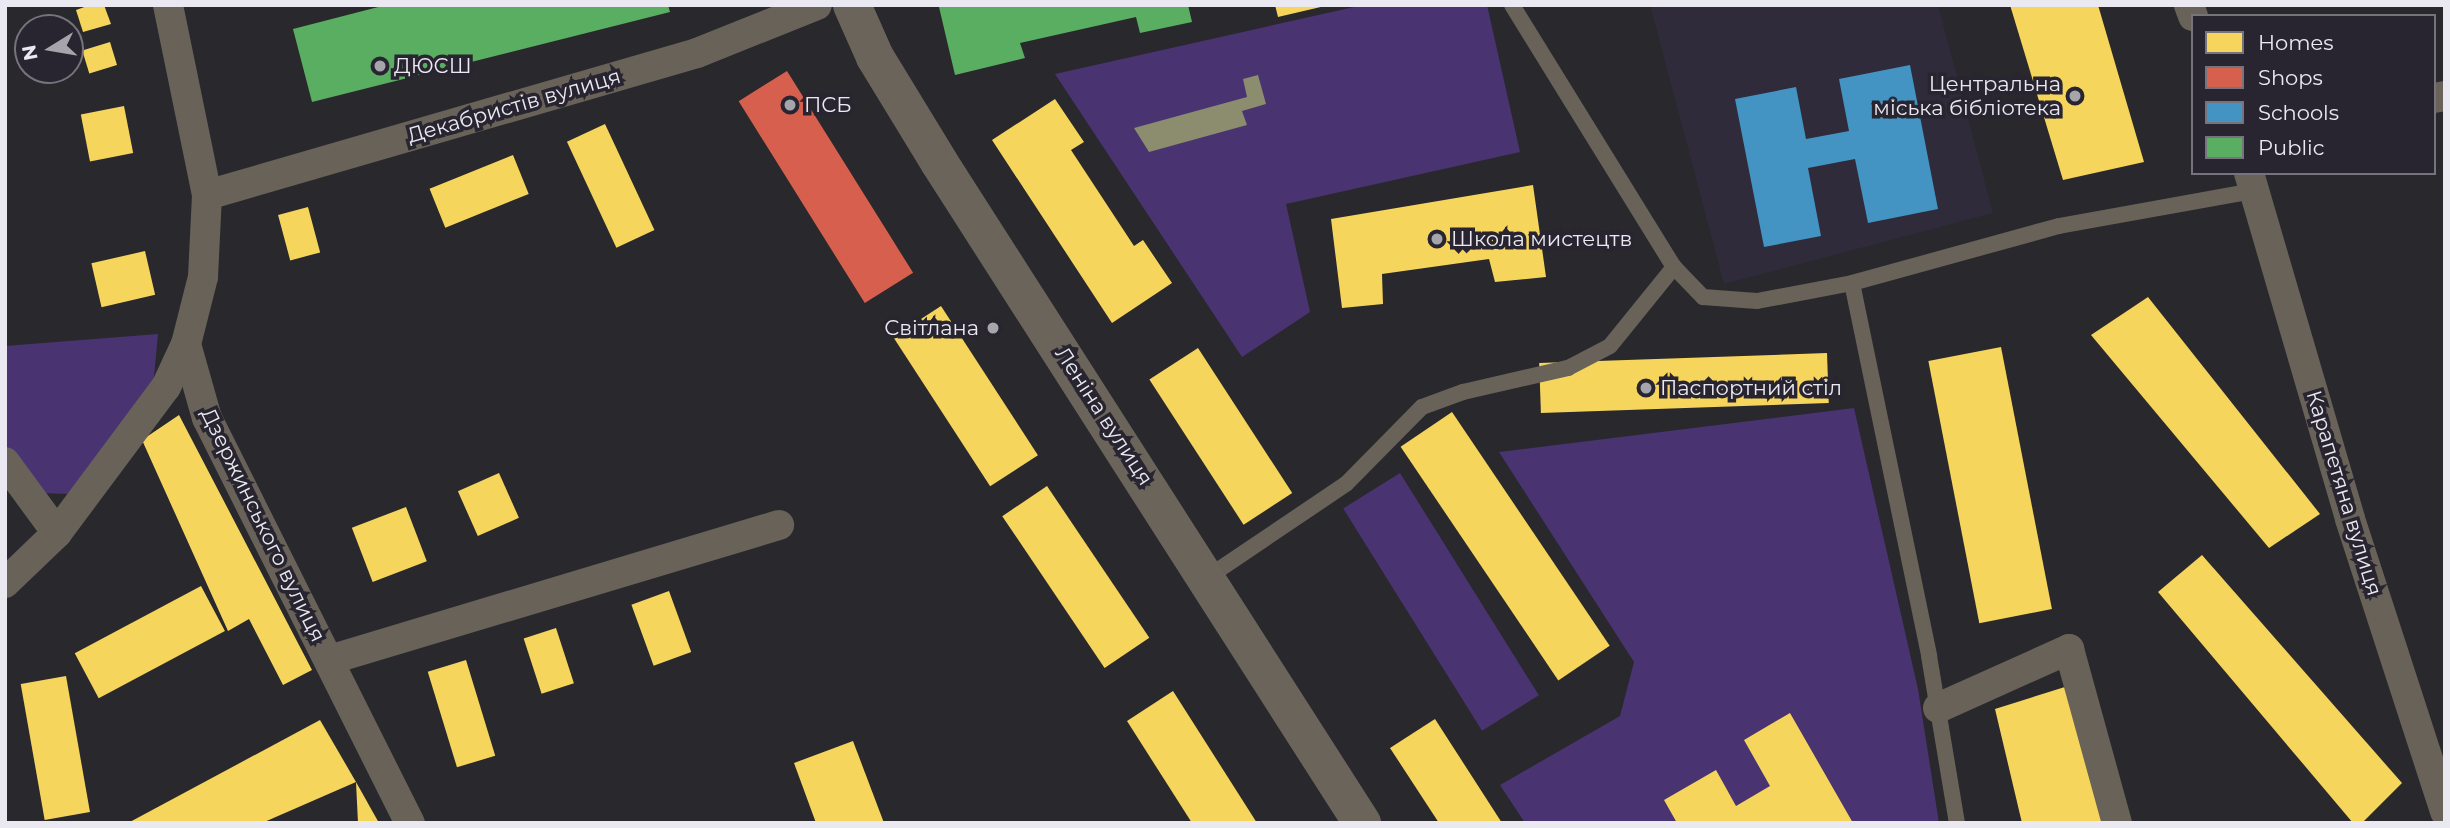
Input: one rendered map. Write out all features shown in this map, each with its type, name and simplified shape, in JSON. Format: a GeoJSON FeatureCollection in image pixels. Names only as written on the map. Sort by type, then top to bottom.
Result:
{"type":"FeatureCollection","features":[{"type":"Feature","properties":{"kind":"main road","name":"Леніна вулиця"},"geometry":{"type":"LineString","coordinates":[[852,5],[875,57],[939,162],[1209,577],[1354,820]]}},
{"type":"Feature","properties":{"kind":"street","name":"Дзержинського вулиця"},"geometry":{"type":"LineString","coordinates":[[168,5],[207,195],[203,276],[186,344],[207,418],[410,823]]}},
{"type":"Feature","properties":{"kind":"street","name":"Декабристів вулиця"},"geometry":{"type":"LineString","coordinates":[[207,195],[697,53],[817,5]]}},
{"type":"Feature","properties":{"kind":"street","name":"Карапетяна вулиця"},"geometry":{"type":"LineString","coordinates":[[2252,182],[2350,519],[2445,812]]}},
{"type":"Feature","properties":{"kind":"street"},"geometry":{"type":"LineString","coordinates":[[5,583],[57,533],[166,387],[186,344]]}},
{"type":"Feature","properties":{"kind":"street"},"geometry":{"type":"LineString","coordinates":[[5,462],[57,533]]}},
{"type":"Feature","properties":{"kind":"street"},"geometry":{"type":"LineString","coordinates":[[329,660],[779,525]]}},
{"type":"Feature","properties":{"kind":"street"},"geometry":{"type":"LineString","coordinates":[[1938,708],[2069,649],[2117,823]]}},
{"type":"Feature","properties":{"kind":"lane"},"geometry":{"type":"LineString","coordinates":[[1512,5],[1674,267],[1703,297],[1757,301],[1852,283],[2059,226],[2252,182]]}},
{"type":"Feature","properties":{"kind":"lane"},"geometry":{"type":"LineString","coordinates":[[1209,577],[1346,484],[1422,407],[1463,392],[1568,368],[1610,346],[1674,267]]}},
{"type":"Feature","properties":{"kind":"lane"},"geometry":{"type":"LineString","coordinates":[[1852,283],[1938,708],[1957,823]]}},
{"type":"Feature","properties":{"kind":"shaded area"},"geometry":{"type":"Polygon","coordinates":[[[1363,5],[1487,5],[1520,152],[1286,204],[1310,312],[1242,357],[1055,74],[1363,5]]]}},
{"type":"Feature","properties":{"kind":"shaded area"},"geometry":{"type":"Polygon","coordinates":[[[1650,5],[1938,5],[1993,213],[1724,284],[1650,5]]]}},
{"type":"Feature","properties":{"kind":"shaded area"},"geometry":{"type":"Polygon","coordinates":[[[158,334],[153,387],[69,494],[42,493],[5,447],[5,346],[158,334]]]}},
{"type":"Feature","properties":{"kind":"shaded area"},"geometry":{"type":"Polygon","coordinates":[[[1854,408],[1918,689],[1939,823],[1525,823],[1500,785],[1620,716],[1634,662],[1499,452],[1854,408]]]}},
{"type":"Feature","properties":{"kind":"shaded area"},"geometry":{"type":"Polygon","coordinates":[[[1400,473],[1539,695],[1482,731],[1343,509],[1400,473]]]}},
{"type":"Feature","properties":{"kind":"building: Homes"},"geometry":{"type":"Polygon","coordinates":[[[90,5],[104,5],[111,24],[84,32],[84,14],[77,14],[76,10],[90,5]]]}},
{"type":"Feature","properties":{"kind":"building: Homes"},"geometry":{"type":"Polygon","coordinates":[[[1275,5],[1325,5],[1325,6],[1278,17],[1275,5]]]}},
{"type":"Feature","properties":{"kind":"building: Homes"},"geometry":{"type":"Polygon","coordinates":[[[2010,5],[2098,5],[2144,162],[2063,180],[2010,5]]]}},
{"type":"Feature","properties":{"kind":"building: Homes"},"geometry":{"type":"Polygon","coordinates":[[[110,42],[117,65],[89,73],[84,50],[110,42]]]}},
{"type":"Feature","properties":{"kind":"building: Homes"},"geometry":{"type":"Polygon","coordinates":[[[1055,99],[1084,142],[1071,150],[1134,246],[1143,240],[1172,283],[1112,323],[992,140],[1055,99]]]}},
{"type":"Feature","properties":{"kind":"building: Homes"},"geometry":{"type":"Polygon","coordinates":[[[124,106],[133,153],[90,162],[81,114],[124,106]]]}},
{"type":"Feature","properties":{"kind":"building: Homes"},"geometry":{"type":"Polygon","coordinates":[[[605,124],[654,230],[616,248],[567,142],[605,124]]]}},
{"type":"Feature","properties":{"kind":"building: Homes"},"geometry":{"type":"Polygon","coordinates":[[[513,155],[529,194],[445,228],[430,189],[513,155]]]}},
{"type":"Feature","properties":{"kind":"building: Homes","name":"Школа мистецтв"},"geometry":{"type":"Polygon","coordinates":[[[1533,185],[1546,277],[1495,282],[1489,259],[1382,274],[1383,304],[1342,308],[1331,219],[1533,185]]]}},
{"type":"Feature","properties":{"kind":"building: Homes"},"geometry":{"type":"Polygon","coordinates":[[[308,207],[320,252],[290,260],[278,215],[308,207]]]}},
{"type":"Feature","properties":{"kind":"building: Homes"},"geometry":{"type":"Polygon","coordinates":[[[145,251],[155,295],[102,307],[91,263],[145,251]]]}},
{"type":"Feature","properties":{"kind":"building: Homes"},"geometry":{"type":"Polygon","coordinates":[[[2148,297],[2320,514],[2269,548],[2091,335],[2148,297]]]}},
{"type":"Feature","properties":{"kind":"building: Homes"},"geometry":{"type":"Polygon","coordinates":[[[941,306],[1038,455],[990,486],[893,337],[941,306]]]}},
{"type":"Feature","properties":{"kind":"building: Homes"},"geometry":{"type":"Polygon","coordinates":[[[2001,347],[2052,609],[1979,623],[1928,361],[2001,347]]]}},
{"type":"Feature","properties":{"kind":"building: Homes"},"geometry":{"type":"Polygon","coordinates":[[[1198,348],[1292,493],[1244,525],[1149,380],[1198,348]]]}},
{"type":"Feature","properties":{"kind":"building: Homes"},"geometry":{"type":"Polygon","coordinates":[[[1827,353],[1829,403],[1541,413],[1539,363],[1827,353]]]}},
{"type":"Feature","properties":{"kind":"building: Homes"},"geometry":{"type":"Polygon","coordinates":[[[1452,412],[1610,646],[1558,680],[1401,447],[1452,412]]]}},
{"type":"Feature","properties":{"kind":"building: Homes"},"geometry":{"type":"Polygon","coordinates":[[[179,415],[312,670],[283,685],[249,619],[228,631],[142,440],[179,415]]]}},
{"type":"Feature","properties":{"kind":"building: Homes"},"geometry":{"type":"Polygon","coordinates":[[[499,473],[519,518],[478,536],[458,491],[499,473]]]}},
{"type":"Feature","properties":{"kind":"building: Homes"},"geometry":{"type":"Polygon","coordinates":[[[1047,486],[1149,638],[1105,668],[1002,516],[1047,486]]]}},
{"type":"Feature","properties":{"kind":"building: Homes"},"geometry":{"type":"Polygon","coordinates":[[[406,507],[427,561],[373,582],[352,528],[406,507]]]}},
{"type":"Feature","properties":{"kind":"building: Homes"},"geometry":{"type":"Polygon","coordinates":[[[2202,555],[2402,783],[2362,823],[2353,823],[2158,592],[2202,555]]]}},
{"type":"Feature","properties":{"kind":"building: Homes"},"geometry":{"type":"Polygon","coordinates":[[[201,586],[225,631],[99,698],[75,653],[201,586]]]}},
{"type":"Feature","properties":{"kind":"building: Homes"},"geometry":{"type":"Polygon","coordinates":[[[669,591],[691,652],[654,666],[631,605],[669,591]]]}},
{"type":"Feature","properties":{"kind":"building: Homes"},"geometry":{"type":"Polygon","coordinates":[[[556,628],[574,683],[542,694],[524,639],[556,628]]]}},
{"type":"Feature","properties":{"kind":"building: Homes"},"geometry":{"type":"Polygon","coordinates":[[[466,660],[495,756],[457,767],[428,672],[466,660]]]}},
{"type":"Feature","properties":{"kind":"building: Homes"},"geometry":{"type":"Polygon","coordinates":[[[66,676],[90,812],[45,820],[21,684],[66,676]]]}},
{"type":"Feature","properties":{"kind":"building: Homes"},"geometry":{"type":"Polygon","coordinates":[[[2068,686],[2102,823],[2022,823],[1995,709],[2068,686]]]}},
{"type":"Feature","properties":{"kind":"building: Homes"},"geometry":{"type":"Polygon","coordinates":[[[1173,691],[1257,823],[1192,823],[1127,721],[1173,691]]]}},
{"type":"Feature","properties":{"kind":"building: Homes"},"geometry":{"type":"Polygon","coordinates":[[[1790,713],[1853,823],[1677,823],[1664,800],[1716,770],[1736,806],[1770,786],[1744,740],[1790,713]]]}},
{"type":"Feature","properties":{"kind":"building: Homes"},"geometry":{"type":"Polygon","coordinates":[[[1435,719],[1502,823],[1439,823],[1390,748],[1435,719]]]}},
{"type":"Feature","properties":{"kind":"building: Homes"},"geometry":{"type":"Polygon","coordinates":[[[320,720],[356,782],[262,823],[128,823],[320,720]]]}},
{"type":"Feature","properties":{"kind":"building: Homes"},"geometry":{"type":"Polygon","coordinates":[[[853,741],[884,823],[816,823],[794,763],[853,741]]]}},
{"type":"Feature","properties":{"kind":"building: Homes"},"geometry":{"type":"Polygon","coordinates":[[[356,782],[379,823],[358,823],[356,782]]]}},
{"type":"Feature","properties":{"kind":"building: Shops"},"geometry":{"type":"Polygon","coordinates":[[[787,71],[913,273],[865,303],[739,101],[787,71]]]}},
{"type":"Feature","properties":{"kind":"building: Schools"},"geometry":{"type":"Polygon","coordinates":[[[1910,65],[1938,209],[1868,223],[1855,159],[1808,168],[1821,236],[1764,247],[1735,99],[1796,87],[1806,139],[1849,131],[1839,79],[1910,65]]]}},
{"type":"Feature","properties":{"kind":"building: Public","name":"ДЮСШ"},"geometry":{"type":"Polygon","coordinates":[[[386,5],[668,5],[670,12],[312,102],[293,29],[386,5]]]}},
{"type":"Feature","properties":{"kind":"building: Public"},"geometry":{"type":"Polygon","coordinates":[[[1188,5],[1192,22],[1140,33],[1136,17],[1020,43],[1025,58],[955,75],[939,7],[1188,5]]]}},
{"type":"Feature","properties":{"kind":"building: Industry"},"geometry":{"type":"Polygon","coordinates":[[[1258,75],[1266,104],[1242,111],[1247,125],[1149,152],[1134,128],[1247,97],[1243,79],[1258,75]]]}},
{"type":"Feature","properties":{"kind":"place","name":"ДЮСШ"},"geometry":{"type":"Point","coordinates":[380,66]}},
{"type":"Feature","properties":{"kind":"place","name":"Центральна міська бібліотека"},"geometry":{"type":"Point","coordinates":[2075,96]}},
{"type":"Feature","properties":{"kind":"place","name":"ПСБ"},"geometry":{"type":"Point","coordinates":[790,105]}},
{"type":"Feature","properties":{"kind":"place","name":"Школа мистецтв"},"geometry":{"type":"Point","coordinates":[1437,239]}},
{"type":"Feature","properties":{"kind":"place","name":"Світлана"},"geometry":{"type":"Point","coordinates":[993,328]}},
{"type":"Feature","properties":{"kind":"place","name":"Паспортний стіл"},"geometry":{"type":"Point","coordinates":[1646,388]}}]}
